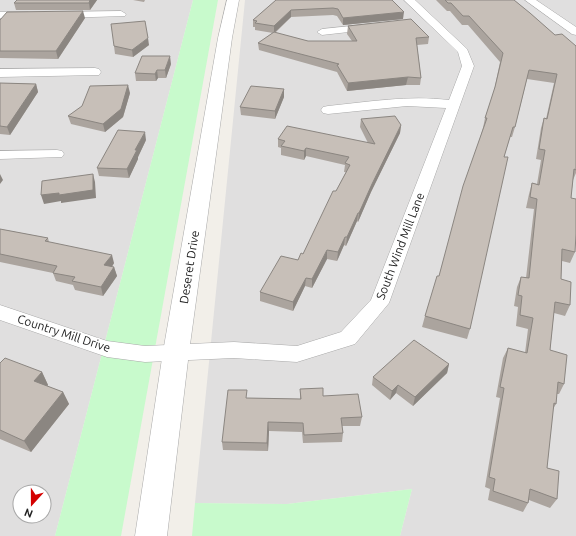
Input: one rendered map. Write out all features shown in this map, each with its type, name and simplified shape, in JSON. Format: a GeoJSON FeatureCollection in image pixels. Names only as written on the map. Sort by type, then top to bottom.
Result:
{"type":"FeatureCollection","features":[{"type":"Feature","properties":{"kind":"street","name":"Deseret Drive"},"geometry":{"type":"LineString","coordinates":[[151,536],[176,352],[225,38],[233,0]]}},
{"type":"Feature","properties":{"kind":"street","name":"South Wind Mill Lane"},"geometry":{"type":"LineString","coordinates":[[176,352],[234,350],[297,354],[348,338],[379,303],[468,66],[463,51],[423,21],[409,0]]}},
{"type":"Feature","properties":{"kind":"street"},"geometry":{"type":"LineString","coordinates":[[530,0],[576,32]]}},
{"type":"Feature","properties":{"kind":"street"},"geometry":{"type":"LineString","coordinates":[[53,15],[121,14]]}},
{"type":"Feature","properties":{"kind":"street"},"geometry":{"type":"LineString","coordinates":[[0,15],[38,15]]}},
{"type":"Feature","properties":{"kind":"street"},"geometry":{"type":"LineString","coordinates":[[322,32],[384,25]]}},
{"type":"Feature","properties":{"kind":"street"},"geometry":{"type":"LineString","coordinates":[[0,73],[95,72]]}},
{"type":"Feature","properties":{"kind":"street"},"geometry":{"type":"LineString","coordinates":[[328,110],[413,102],[437,102],[454,105]]}},
{"type":"Feature","properties":{"kind":"street"},"geometry":{"type":"LineString","coordinates":[[0,155],[57,154]]}},
{"type":"Feature","properties":{"kind":"street","name":"Country Mill Drive"},"geometry":{"type":"LineString","coordinates":[[0,312],[107,349],[145,354],[176,352]]}},
{"type":"Feature","properties":{"kind":"shaded area"},"geometry":{"type":"Polygon","coordinates":[[[0,0],[193,0],[55,536],[0,536],[0,0]]]}},
{"type":"Feature","properties":{"kind":"shaded area"},"geometry":{"type":"Polygon","coordinates":[[[245,0],[576,0],[576,536],[400,536],[412,489],[287,504],[195,503],[245,0]]]}},
{"type":"Feature","properties":{"kind":"green space"},"geometry":{"type":"Polygon","coordinates":[[[193,0],[218,0],[121,536],[55,536],[193,0]]]}},
{"type":"Feature","properties":{"kind":"green space"},"geometry":{"type":"Polygon","coordinates":[[[412,489],[400,536],[192,536],[195,503],[287,504],[412,489]]]}},
{"type":"Feature","properties":{"kind":"building"},"geometry":{"type":"Polygon","coordinates":[[[17,0],[90,0],[89,3],[14,3],[17,0]]]}},
{"type":"Feature","properties":{"kind":"building"},"geometry":{"type":"Polygon","coordinates":[[[276,0],[392,0],[404,12],[343,18],[338,9],[333,8],[291,10],[274,26],[255,23],[257,21],[253,20],[276,0]]]}},
{"type":"Feature","properties":{"kind":"building"},"geometry":{"type":"Polygon","coordinates":[[[445,0],[514,0],[555,35],[562,34],[576,46],[576,170],[574,169],[571,198],[576,199],[575,252],[562,249],[561,279],[571,282],[570,305],[555,302],[550,350],[567,355],[564,384],[558,382],[556,404],[554,403],[547,468],[559,471],[557,499],[530,489],[528,503],[493,491],[495,479],[489,477],[504,388],[500,387],[508,348],[527,353],[533,318],[520,315],[522,296],[518,295],[521,277],[529,278],[537,199],[530,197],[532,183],[539,185],[545,150],[539,149],[544,118],[547,119],[557,74],[529,70],[515,127],[513,127],[504,157],[508,157],[470,329],[425,316],[437,276],[439,276],[463,186],[487,118],[485,118],[495,87],[503,53],[469,16],[463,16],[451,3],[448,3],[445,0]]]}},
{"type":"Feature","properties":{"kind":"building"},"geometry":{"type":"Polygon","coordinates":[[[83,11],[56,51],[0,51],[0,20],[7,12],[83,11]]]}},
{"type":"Feature","properties":{"kind":"building"},"geometry":{"type":"Polygon","coordinates":[[[411,19],[429,37],[416,38],[421,78],[408,77],[348,83],[337,65],[339,64],[258,43],[274,32],[308,41],[357,41],[348,26],[411,19]]]}},
{"type":"Feature","properties":{"kind":"building"},"geometry":{"type":"Polygon","coordinates":[[[145,21],[148,38],[132,50],[114,46],[111,24],[145,21]]]}},
{"type":"Feature","properties":{"kind":"building"},"geometry":{"type":"Polygon","coordinates":[[[142,56],[170,56],[165,70],[157,70],[155,74],[135,73],[142,56]]]}},
{"type":"Feature","properties":{"kind":"building"},"geometry":{"type":"Polygon","coordinates":[[[0,83],[36,84],[7,127],[0,126],[0,83]]]}},
{"type":"Feature","properties":{"kind":"building"},"geometry":{"type":"Polygon","coordinates":[[[128,85],[121,109],[103,124],[68,116],[82,106],[90,86],[128,85]]]}},
{"type":"Feature","properties":{"kind":"building"},"geometry":{"type":"Polygon","coordinates":[[[251,86],[284,89],[275,111],[240,107],[251,86]]]}},
{"type":"Feature","properties":{"kind":"building"},"geometry":{"type":"Polygon","coordinates":[[[395,116],[401,125],[359,213],[338,252],[327,250],[312,279],[306,278],[293,302],[260,292],[281,256],[298,260],[301,253],[303,254],[333,191],[336,191],[350,165],[345,163],[349,157],[306,148],[304,151],[281,146],[285,141],[278,139],[287,126],[375,144],[361,119],[395,116]]]}},
{"type":"Feature","properties":{"kind":"building"},"geometry":{"type":"Polygon","coordinates":[[[118,130],[145,132],[127,169],[97,168],[118,130]]]}},
{"type":"Feature","properties":{"kind":"building"},"geometry":{"type":"Polygon","coordinates":[[[93,174],[93,190],[59,195],[59,193],[41,195],[42,181],[93,174]]]}},
{"type":"Feature","properties":{"kind":"building"},"geometry":{"type":"Polygon","coordinates":[[[0,229],[48,238],[45,241],[112,255],[104,265],[114,267],[101,287],[72,281],[75,277],[53,273],[57,266],[0,254],[0,229]]]}},
{"type":"Feature","properties":{"kind":"building"},"geometry":{"type":"Polygon","coordinates":[[[414,340],[449,364],[415,397],[398,385],[392,391],[373,377],[414,340]]]}},
{"type":"Feature","properties":{"kind":"building"},"geometry":{"type":"Polygon","coordinates":[[[5,358],[42,372],[34,381],[63,392],[24,441],[0,430],[0,363],[5,358]]]}},
{"type":"Feature","properties":{"kind":"building"},"geometry":{"type":"Polygon","coordinates":[[[323,388],[323,396],[358,394],[362,417],[341,418],[343,433],[304,435],[303,423],[268,422],[267,443],[222,442],[228,390],[247,390],[246,398],[301,399],[300,389],[323,388]]]}}]}
